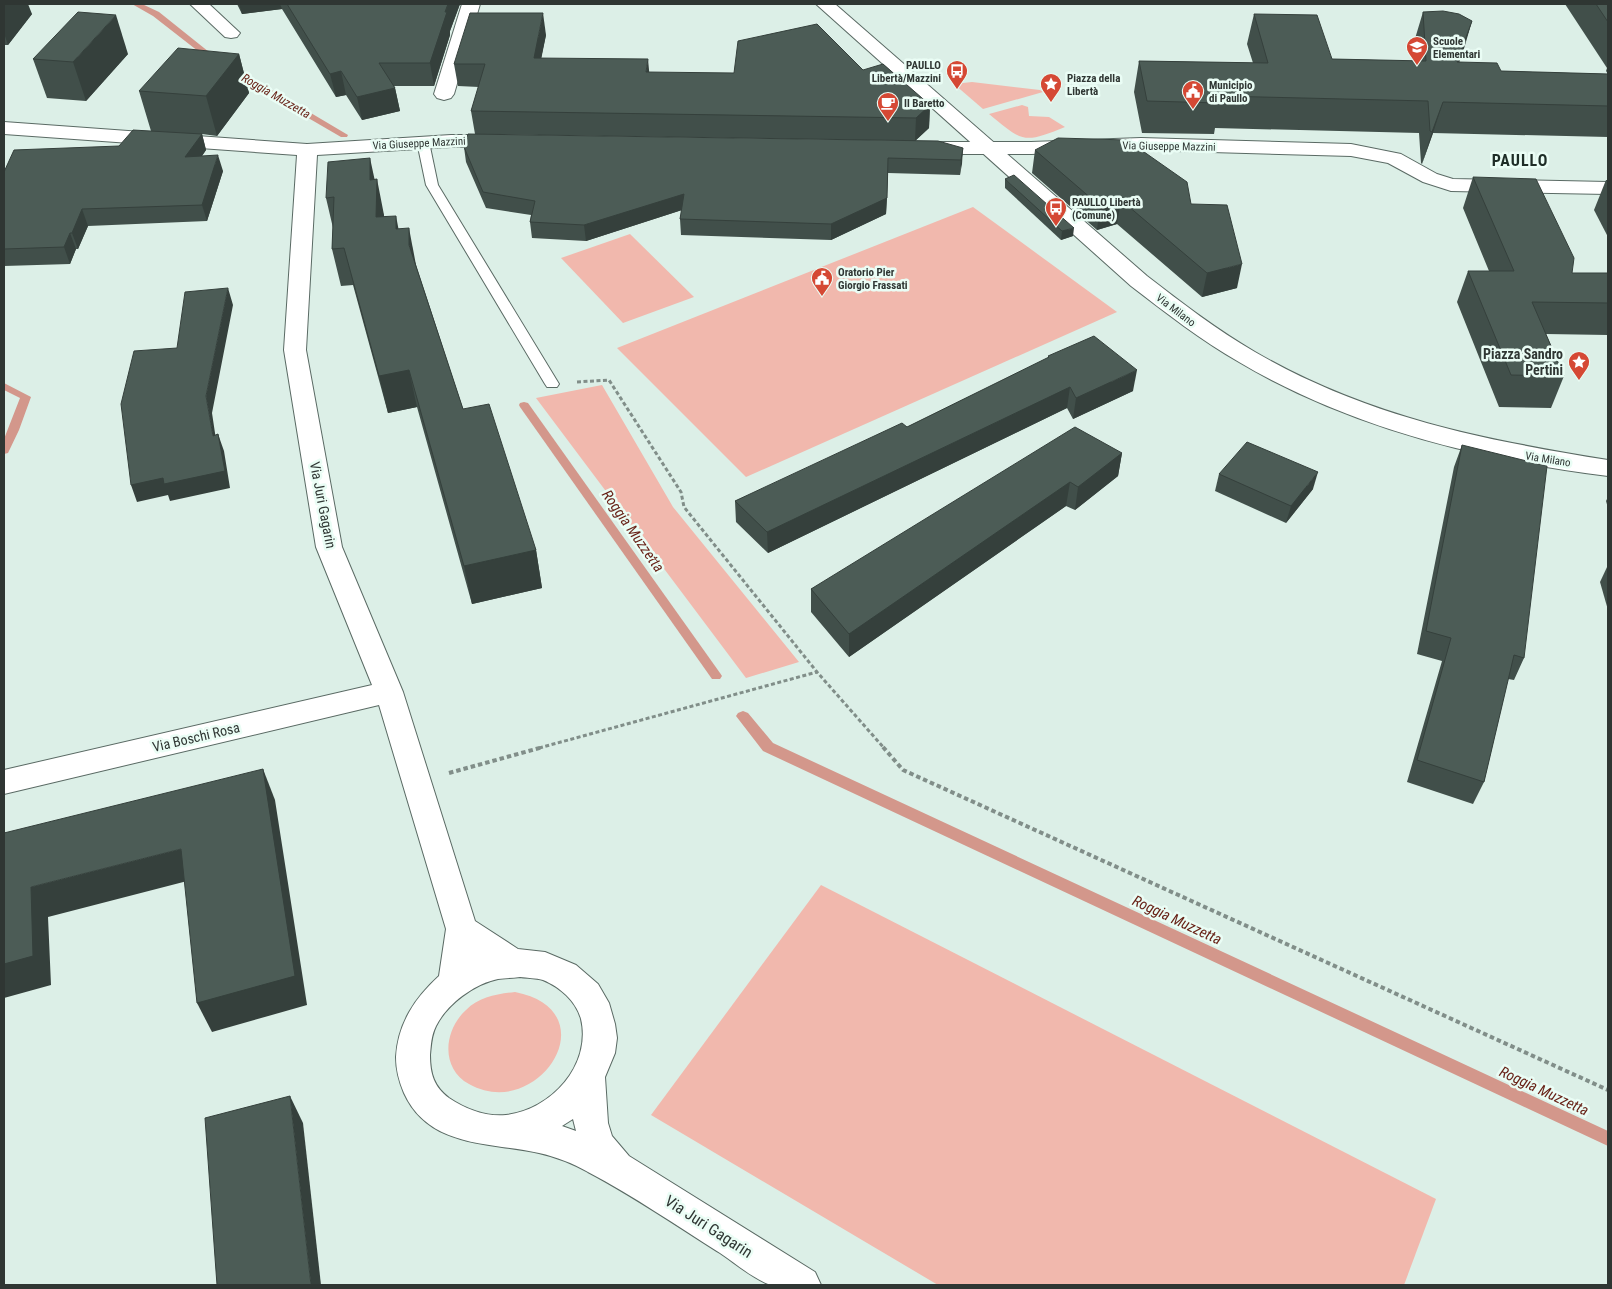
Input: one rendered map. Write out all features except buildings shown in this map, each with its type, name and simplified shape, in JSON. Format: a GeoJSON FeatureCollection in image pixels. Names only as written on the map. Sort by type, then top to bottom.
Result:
{"type":"FeatureCollection","features":[{"type":"Feature","properties":{"kind":"street"},"geometry":{"type":"LineString","coordinates":[[199,4],[231,33]]}},
{"type":"Feature","properties":{"kind":"street"},"geometry":{"type":"LineString","coordinates":[[444,94],[471,4]]}},
{"type":"Feature","properties":{"kind":"street","name":"Via Milano"},"geometry":{"type":"LineString","coordinates":[[824,4],[1165,302],[1236,351],[1295,383],[1355,410],[1431,434],[1512,453],[1608,468]]}},
{"type":"Feature","properties":{"kind":"street","name":"Via Giuseppe Mazzini"},"geometry":{"type":"LineString","coordinates":[[5,131],[307,150],[423,142],[521,142]]}},
{"type":"Feature","properties":{"kind":"street","name":"Via Giuseppe Mazzini"},"geometry":{"type":"LineString","coordinates":[[907,148],[988,149],[1141,144],[1351,150],[1394,158],[1430,178],[1452,185],[1608,188]]}},
{"type":"Feature","properties":{"kind":"street","name":"Via Juri Gagarin"},"geometry":{"type":"LineString","coordinates":[[307,150],[295,350],[328,547],[389,692],[462,930],[455,982]]}},
{"type":"Feature","properties":{"kind":"street","name":"Via Boschi Rosa"},"geometry":{"type":"LineString","coordinates":[[4,782],[389,692]]}},
{"type":"Feature","properties":{"kind":"street","name":"Via Juri Gagarin"},"geometry":{"type":"LineString","coordinates":[[462,930],[512,963]]}},
{"type":"Feature","properties":{"kind":"street","name":"Via Juri Gagarin"},"geometry":{"type":"LineString","coordinates":[[506,1131],[539,1122],[568,1104],[589,1079],[600,1052],[599,1023],[589,997],[570,978],[543,966],[512,963],[481,969],[455,982],[433,1002],[418,1025],[411,1052],[414,1078],[427,1101],[448,1119],[475,1129],[506,1131],[568,1145],[616,1167],[802,1285]]}},
{"type":"Feature","properties":{"kind":"street","name":"Via Juri Gagarin"},"geometry":{"type":"LineString","coordinates":[[589,1079],[590,1123],[597,1144],[616,1167]]}},
{"type":"Feature","properties":{"kind":"lane"},"geometry":{"type":"LineString","coordinates":[[423,142],[432,185],[552,384]]}},
{"type":"Feature","properties":{"kind":"path"},"geometry":{"type":"LineString","coordinates":[[552,384],[608,380],[681,492],[684,507],[817,672],[903,770],[1608,1090]]}},
{"type":"Feature","properties":{"kind":"path"},"geometry":{"type":"LineString","coordinates":[[416,782],[817,672]]}},
{"type":"Feature","properties":{"kind":"shaded area"},"geometry":{"type":"Polygon","coordinates":[[[972,82],[1040,90],[1043,92],[983,109],[954,84],[972,82]]]}},
{"type":"Feature","properties":{"kind":"shaded area"},"geometry":{"type":"Polygon","coordinates":[[[1022,105],[1028,107],[1029,116],[1049,117],[1065,127],[1040,136],[1024,137],[1009,130],[989,114],[1022,105]]]}},
{"type":"Feature","properties":{"kind":"shaded area"},"geometry":{"type":"Polygon","coordinates":[[[973,207],[1117,312],[746,477],[617,348],[973,207]]]}},
{"type":"Feature","properties":{"kind":"shaded area"},"geometry":{"type":"Polygon","coordinates":[[[630,234],[694,297],[623,323],[561,258],[630,234]]]}},
{"type":"Feature","properties":{"kind":"shaded area"},"geometry":{"type":"Polygon","coordinates":[[[602,385],[673,507],[799,662],[746,678],[536,398],[602,385]]]}},
{"type":"Feature","properties":{"kind":"shaded area"},"geometry":{"type":"Polygon","coordinates":[[[821,885],[1436,1199],[1404,1285],[938,1285],[651,1115],[821,885]]]}},
{"type":"Feature","properties":{"kind":"shaded area"},"geometry":{"type":"Polygon","coordinates":[[[515,992],[543,1003],[558,1020],[561,1040],[554,1060],[539,1077],[519,1089],[495,1092],[469,1084],[453,1068],[450,1059],[448,1048],[453,1028],[466,1010],[482,999],[515,992]]]}},
{"type":"Feature","properties":{"kind":"waterway","name":"Roggia Muzzetta"},"geometry":{"type":"LineString","coordinates":[[136,4],[156,14],[215,60]]}},
{"type":"Feature","properties":{"kind":"waterway","name":"Roggia Muzzetta"},"geometry":{"type":"LineString","coordinates":[[232,70],[344,135]]}},
{"type":"Feature","properties":{"kind":"waterway"},"geometry":{"type":"LineString","coordinates":[[4,386],[26,397],[14,430],[4,450]]}},
{"type":"Feature","properties":{"kind":"waterway","name":"Roggia Muzzetta"},"geometry":{"type":"LineString","coordinates":[[524,405],[716,676]]}},
{"type":"Feature","properties":{"kind":"waterway","name":"Roggia Muzzetta"},"geometry":{"type":"LineString","coordinates":[[743,716],[768,747],[1608,1139]]}},
{"type":"Feature","properties":{"kind":"place","name":"Scuole Elementari"},"geometry":{"type":"Point","coordinates":[1417,66]}},
{"type":"Feature","properties":{"kind":"place","name":"PAULLO Libertà/Mazzini"},"geometry":{"type":"Point","coordinates":[957,90]}},
{"type":"Feature","properties":{"kind":"place","name":"Piazza della Libertà"},"geometry":{"type":"Point","coordinates":[1051,103]}},
{"type":"Feature","properties":{"kind":"place","name":"Municipio di Paullo"},"geometry":{"type":"Point","coordinates":[1193,110]}},
{"type":"Feature","properties":{"kind":"place","name":"Il Baretto"},"geometry":{"type":"Point","coordinates":[888,122]}},
{"type":"Feature","properties":{"kind":"place","name":"PAULLO Libertà (Comune)"},"geometry":{"type":"Point","coordinates":[1056,227]}},
{"type":"Feature","properties":{"kind":"place","name":"Oratorio Pier Giorgio Frassati"},"geometry":{"type":"Point","coordinates":[822,297]}},
{"type":"Feature","properties":{"kind":"place","name":"Piazza Sandro Pertini"},"geometry":{"type":"Point","coordinates":[1579,381]}},
{"type":"Feature","properties":{"kind":"district","name":"PAULLO"},"geometry":{"type":"Point","coordinates":[1520,160]}}]}
